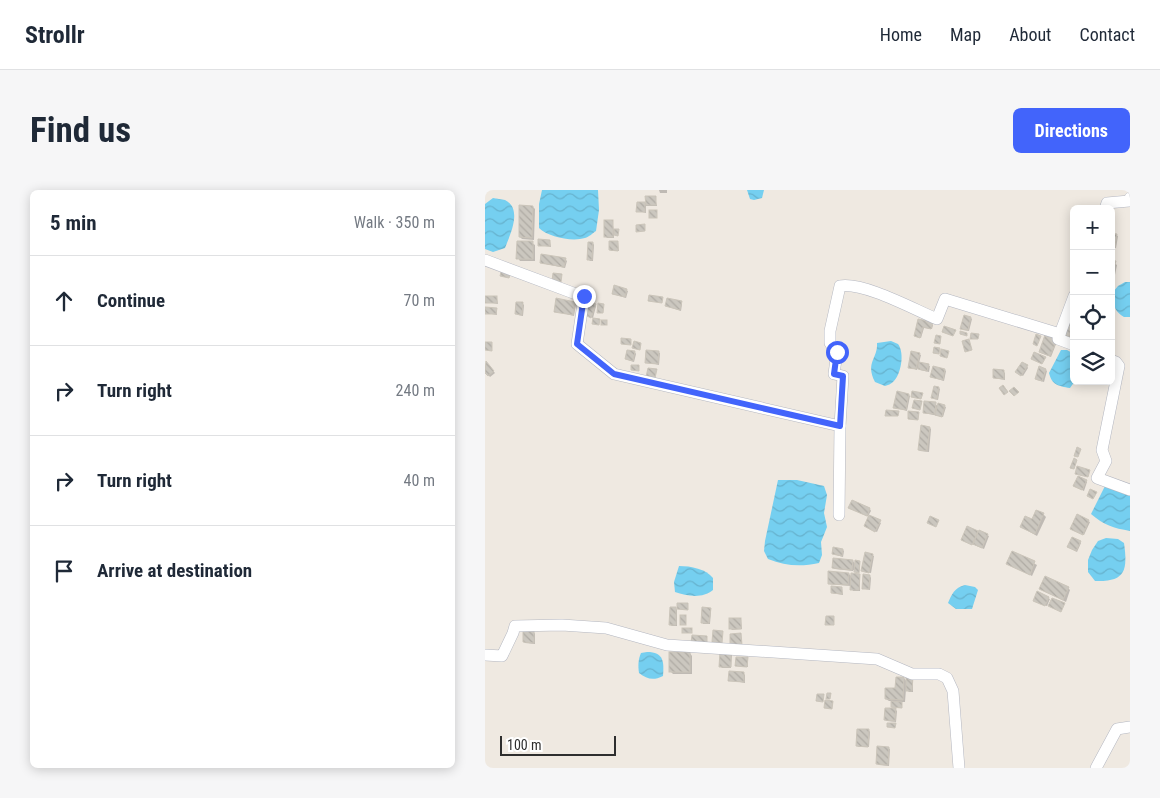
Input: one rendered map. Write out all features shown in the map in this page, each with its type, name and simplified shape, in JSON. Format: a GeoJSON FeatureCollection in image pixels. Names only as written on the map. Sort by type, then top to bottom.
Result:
{"type":"FeatureCollection","features":[{"type":"Feature","properties":{"kind":"street"},"geometry":{"type":"LineString","coordinates":[[1106,205],[1107,203],[1129,201],[1130,198]]}},
{"type":"Feature","properties":{"kind":"street"},"geometry":{"type":"LineString","coordinates":[[485,260],[584,296],[577,344],[614,374],[840,426]]}},
{"type":"Feature","properties":{"kind":"street"},"geometry":{"type":"LineString","coordinates":[[839,515],[840,426],[843,376],[834,374],[837,352],[830,343],[830,331],[840,286],[849,285],[866,289],[937,319],[945,299],[1060,334]]}},
{"type":"Feature","properties":{"kind":"street"},"geometry":{"type":"LineString","coordinates":[[1070,307],[1058,339],[1070,344]]}},
{"type":"Feature","properties":{"kind":"street"},"geometry":{"type":"LineString","coordinates":[[1115,362],[1119,366],[1102,450],[1106,461],[1097,478],[1130,490]]}},
{"type":"Feature","properties":{"kind":"street"},"geometry":{"type":"LineString","coordinates":[[485,655],[502,656],[515,626],[562,625],[606,628],[667,645],[877,659],[912,674],[939,674],[947,678],[953,691],[959,768]]}},
{"type":"Feature","properties":{"kind":"street"},"geometry":{"type":"LineString","coordinates":[[1096,768],[1117,729],[1130,726]]}},
{"type":"Feature","properties":{"kind":"water"},"geometry":{"type":"Polygon","coordinates":[[[542,190],[598,190],[599,210],[596,231],[580,239],[567,239],[548,234],[539,228],[539,204],[542,190]]]}},
{"type":"Feature","properties":{"kind":"water"},"geometry":{"type":"Polygon","coordinates":[[[747,190],[764,190],[762,198],[750,199],[747,190]]]}},
{"type":"Feature","properties":{"kind":"water"},"geometry":{"type":"Polygon","coordinates":[[[493,198],[505,200],[510,204],[513,209],[514,222],[505,248],[493,252],[485,249],[485,204],[493,198]]]}},
{"type":"Feature","properties":{"kind":"water"},"geometry":{"type":"Polygon","coordinates":[[[1125,282],[1130,282],[1130,317],[1124,317],[1115,306],[1115,290],[1125,282]]]}},
{"type":"Feature","properties":{"kind":"water"},"geometry":{"type":"Polygon","coordinates":[[[891,341],[898,344],[902,358],[896,379],[885,386],[875,382],[871,370],[877,343],[891,341]]]}},
{"type":"Feature","properties":{"kind":"water"},"geometry":{"type":"Polygon","coordinates":[[[1061,350],[1070,352],[1070,385],[1072,385],[1070,388],[1056,384],[1049,373],[1061,350]]]}},
{"type":"Feature","properties":{"kind":"water"},"geometry":{"type":"Polygon","coordinates":[[[778,480],[797,480],[824,486],[827,495],[824,513],[827,527],[821,542],[822,555],[819,563],[799,565],[781,563],[768,559],[764,551],[778,480]]]}},
{"type":"Feature","properties":{"kind":"water"},"geometry":{"type":"Polygon","coordinates":[[[1105,486],[1130,495],[1130,531],[1109,526],[1091,514],[1105,486]]]}},
{"type":"Feature","properties":{"kind":"water"},"geometry":{"type":"Polygon","coordinates":[[[1106,538],[1118,539],[1124,543],[1124,568],[1118,577],[1105,581],[1095,581],[1088,572],[1088,560],[1098,541],[1106,538]]]}},
{"type":"Feature","properties":{"kind":"water"},"geometry":{"type":"Polygon","coordinates":[[[679,566],[693,567],[706,572],[713,578],[713,590],[699,596],[675,592],[674,582],[679,566]]]}},
{"type":"Feature","properties":{"kind":"water"},"geometry":{"type":"Polygon","coordinates":[[[965,585],[975,587],[978,590],[972,609],[956,609],[948,603],[952,594],[965,585]]]}},
{"type":"Feature","properties":{"kind":"water"},"geometry":{"type":"Polygon","coordinates":[[[653,652],[662,659],[663,676],[650,679],[639,673],[641,653],[653,652]]]}},
{"type":"Feature","properties":{"kind":"building"},"geometry":{"type":"Polygon","coordinates":[[[645,196],[656,196],[656,205],[646,205],[645,196]]]}},
{"type":"Feature","properties":{"kind":"building"},"geometry":{"type":"Polygon","coordinates":[[[637,202],[645,202],[645,212],[636,212],[637,202]]]}},
{"type":"Feature","properties":{"kind":"building"},"geometry":{"type":"Polygon","coordinates":[[[519,205],[533,206],[532,238],[519,237],[519,205]]]}},
{"type":"Feature","properties":{"kind":"building"},"geometry":{"type":"Polygon","coordinates":[[[649,210],[657,210],[657,218],[649,218],[649,210]]]}},
{"type":"Feature","properties":{"kind":"building"},"geometry":{"type":"Polygon","coordinates":[[[604,220],[613,220],[613,237],[604,237],[604,220]]]}},
{"type":"Feature","properties":{"kind":"building"},"geometry":{"type":"Polygon","coordinates":[[[645,224],[645,231],[636,232],[636,225],[645,224]]]}},
{"type":"Feature","properties":{"kind":"building"},"geometry":{"type":"Polygon","coordinates":[[[614,229],[619,229],[618,236],[614,235],[614,229]]]}},
{"type":"Feature","properties":{"kind":"building"},"geometry":{"type":"Polygon","coordinates":[[[538,239],[550,240],[550,246],[538,246],[538,239]]]}},
{"type":"Feature","properties":{"kind":"building"},"geometry":{"type":"Polygon","coordinates":[[[517,241],[533,241],[533,259],[516,259],[517,241]]]}},
{"type":"Feature","properties":{"kind":"building"},"geometry":{"type":"Polygon","coordinates":[[[609,241],[618,241],[618,251],[609,250],[609,241]]]}},
{"type":"Feature","properties":{"kind":"building"},"geometry":{"type":"Polygon","coordinates":[[[588,242],[593,242],[592,260],[587,260],[588,242]]]}},
{"type":"Feature","properties":{"kind":"building"},"geometry":{"type":"Polygon","coordinates":[[[541,254],[566,258],[564,267],[540,263],[541,254]]]}},
{"type":"Feature","properties":{"kind":"building"},"geometry":{"type":"Polygon","coordinates":[[[502,268],[512,270],[509,278],[500,276],[502,268]]]}},
{"type":"Feature","properties":{"kind":"building"},"geometry":{"type":"Polygon","coordinates":[[[553,273],[562,274],[561,282],[552,281],[553,273]]]}},
{"type":"Feature","properties":{"kind":"building"},"geometry":{"type":"Polygon","coordinates":[[[614,285],[627,289],[625,297],[612,294],[614,285]]]}},
{"type":"Feature","properties":{"kind":"building"},"geometry":{"type":"Polygon","coordinates":[[[649,295],[663,297],[662,303],[648,301],[649,295]]]}},
{"type":"Feature","properties":{"kind":"building"},"geometry":{"type":"Polygon","coordinates":[[[485,296],[497,296],[497,303],[485,303],[485,296]]]}},
{"type":"Feature","properties":{"kind":"building"},"geometry":{"type":"Polygon","coordinates":[[[556,298],[575,302],[573,315],[554,312],[556,298]]]}},
{"type":"Feature","properties":{"kind":"building"},"geometry":{"type":"Polygon","coordinates":[[[667,298],[682,301],[680,310],[665,306],[667,298]]]}},
{"type":"Feature","properties":{"kind":"building"},"geometry":{"type":"Polygon","coordinates":[[[516,302],[523,302],[522,315],[515,314],[516,302]]]}},
{"type":"Feature","properties":{"kind":"building"},"geometry":{"type":"Polygon","coordinates":[[[589,302],[596,304],[591,318],[585,315],[589,302]]]}},
{"type":"Feature","properties":{"kind":"building"},"geometry":{"type":"Polygon","coordinates":[[[598,303],[604,304],[603,313],[597,313],[598,303]]]}},
{"type":"Feature","properties":{"kind":"building"},"geometry":{"type":"Polygon","coordinates":[[[485,307],[497,308],[496,314],[485,314],[485,307]]]}},
{"type":"Feature","properties":{"kind":"building"},"geometry":{"type":"Polygon","coordinates":[[[964,315],[971,317],[968,330],[960,329],[964,315]]]}},
{"type":"Feature","properties":{"kind":"building"},"geometry":{"type":"Polygon","coordinates":[[[1070,315],[1070,333],[1068,338],[1061,336],[1070,315]]]}},
{"type":"Feature","properties":{"kind":"building"},"geometry":{"type":"Polygon","coordinates":[[[593,318],[600,319],[599,325],[592,324],[593,318]]]}},
{"type":"Feature","properties":{"kind":"building"},"geometry":{"type":"Polygon","coordinates":[[[918,319],[933,322],[931,329],[923,327],[920,338],[914,336],[918,319]]]}},
{"type":"Feature","properties":{"kind":"building"},"geometry":{"type":"Polygon","coordinates":[[[601,320],[607,320],[607,325],[601,325],[601,320]]]}},
{"type":"Feature","properties":{"kind":"building"},"geometry":{"type":"Polygon","coordinates":[[[944,326],[956,330],[953,336],[942,332],[944,326]]]}},
{"type":"Feature","properties":{"kind":"building"},"geometry":{"type":"Polygon","coordinates":[[[960,331],[967,333],[967,336],[960,334],[960,331]]]}},
{"type":"Feature","properties":{"kind":"building"},"geometry":{"type":"Polygon","coordinates":[[[1046,332],[1058,337],[1050,356],[1039,352],[1046,332]]]}},
{"type":"Feature","properties":{"kind":"building"},"geometry":{"type":"Polygon","coordinates":[[[971,333],[979,334],[978,339],[970,339],[971,333]]]}},
{"type":"Feature","properties":{"kind":"building"},"geometry":{"type":"Polygon","coordinates":[[[1036,334],[1041,336],[1037,346],[1033,344],[1036,334]]]}},
{"type":"Feature","properties":{"kind":"building"},"geometry":{"type":"Polygon","coordinates":[[[936,335],[941,336],[940,344],[934,343],[936,335]]]}},
{"type":"Feature","properties":{"kind":"building"},"geometry":{"type":"Polygon","coordinates":[[[621,338],[631,339],[631,345],[621,344],[621,338]]]}},
{"type":"Feature","properties":{"kind":"building"},"geometry":{"type":"Polygon","coordinates":[[[969,339],[972,350],[965,352],[962,341],[969,339]]]}},
{"type":"Feature","properties":{"kind":"building"},"geometry":{"type":"Polygon","coordinates":[[[634,341],[641,343],[640,350],[632,348],[634,341]]]}},
{"type":"Feature","properties":{"kind":"building"},"geometry":{"type":"Polygon","coordinates":[[[485,342],[492,342],[492,351],[485,350],[485,342]]]}},
{"type":"Feature","properties":{"kind":"building"},"geometry":{"type":"Polygon","coordinates":[[[934,347],[940,348],[939,354],[933,353],[934,347]]]}},
{"type":"Feature","properties":{"kind":"building"},"geometry":{"type":"Polygon","coordinates":[[[941,349],[949,351],[947,358],[940,356],[941,349]]]}},
{"type":"Feature","properties":{"kind":"building"},"geometry":{"type":"Polygon","coordinates":[[[627,350],[635,351],[633,361],[625,359],[627,350]]]}},
{"type":"Feature","properties":{"kind":"building"},"geometry":{"type":"Polygon","coordinates":[[[646,350],[659,351],[658,364],[645,363],[646,350]]]}},
{"type":"Feature","properties":{"kind":"building"},"geometry":{"type":"Polygon","coordinates":[[[911,351],[920,353],[916,369],[908,368],[911,351]]]}},
{"type":"Feature","properties":{"kind":"building"},"geometry":{"type":"Polygon","coordinates":[[[1034,352],[1046,357],[1042,364],[1031,359],[1034,352]]]}},
{"type":"Feature","properties":{"kind":"building"},"geometry":{"type":"Polygon","coordinates":[[[486,361],[494,371],[488,376],[485,373],[486,361]]]}},
{"type":"Feature","properties":{"kind":"building"},"geometry":{"type":"Polygon","coordinates":[[[919,362],[929,364],[927,371],[918,369],[919,362]]]}},
{"type":"Feature","properties":{"kind":"building"},"geometry":{"type":"Polygon","coordinates":[[[1022,362],[1028,365],[1021,376],[1015,372],[1022,362]]]}},
{"type":"Feature","properties":{"kind":"building"},"geometry":{"type":"Polygon","coordinates":[[[631,365],[639,365],[639,371],[631,370],[631,365]]]}},
{"type":"Feature","properties":{"kind":"building"},"geometry":{"type":"Polygon","coordinates":[[[933,366],[945,369],[943,380],[930,377],[933,366]]]}},
{"type":"Feature","properties":{"kind":"building"},"geometry":{"type":"Polygon","coordinates":[[[1039,366],[1046,369],[1042,381],[1035,379],[1039,366]]]}},
{"type":"Feature","properties":{"kind":"building"},"geometry":{"type":"Polygon","coordinates":[[[648,368],[657,369],[655,378],[646,377],[648,368]]]}},
{"type":"Feature","properties":{"kind":"building"},"geometry":{"type":"Polygon","coordinates":[[[993,369],[1004,370],[1004,379],[993,378],[993,369]]]}},
{"type":"Feature","properties":{"kind":"building"},"geometry":{"type":"Polygon","coordinates":[[[1003,385],[1008,392],[1004,395],[999,388],[1003,385]]]}},
{"type":"Feature","properties":{"kind":"building"},"geometry":{"type":"Polygon","coordinates":[[[934,386],[939,387],[937,399],[931,398],[934,386]]]}},
{"type":"Feature","properties":{"kind":"building"},"geometry":{"type":"Polygon","coordinates":[[[1014,387],[1019,392],[1014,396],[1009,391],[1014,387]]]}},
{"type":"Feature","properties":{"kind":"building"},"geometry":{"type":"Polygon","coordinates":[[[897,391],[909,394],[906,410],[893,408],[897,391]]]}},
{"type":"Feature","properties":{"kind":"building"},"geometry":{"type":"Polygon","coordinates":[[[912,391],[923,393],[921,399],[911,397],[912,391]]]}},
{"type":"Feature","properties":{"kind":"building"},"geometry":{"type":"Polygon","coordinates":[[[914,400],[922,401],[920,410],[912,408],[914,400]]]}},
{"type":"Feature","properties":{"kind":"building"},"geometry":{"type":"Polygon","coordinates":[[[924,401],[936,402],[935,414],[923,413],[924,401]]]}},
{"type":"Feature","properties":{"kind":"building"},"geometry":{"type":"Polygon","coordinates":[[[938,403],[945,405],[942,417],[935,415],[938,403]]]}},
{"type":"Feature","properties":{"kind":"building"},"geometry":{"type":"Polygon","coordinates":[[[886,410],[899,411],[898,416],[885,416],[886,410]]]}},
{"type":"Feature","properties":{"kind":"building"},"geometry":{"type":"Polygon","coordinates":[[[908,411],[919,412],[918,420],[908,419],[908,411]]]}},
{"type":"Feature","properties":{"kind":"building"},"geometry":{"type":"Polygon","coordinates":[[[921,425],[930,427],[927,451],[918,450],[921,425]]]}},
{"type":"Feature","properties":{"kind":"building"},"geometry":{"type":"Polygon","coordinates":[[[1077,447],[1081,449],[1078,457],[1074,456],[1077,447]]]}},
{"type":"Feature","properties":{"kind":"building"},"geometry":{"type":"Polygon","coordinates":[[[1074,458],[1077,460],[1074,469],[1070,468],[1074,458]]]}},
{"type":"Feature","properties":{"kind":"building"},"geometry":{"type":"Polygon","coordinates":[[[1077,466],[1090,470],[1088,477],[1075,474],[1077,466]]]}},
{"type":"Feature","properties":{"kind":"building"},"geometry":{"type":"Polygon","coordinates":[[[1078,476],[1087,480],[1082,490],[1073,486],[1078,476]]]}},
{"type":"Feature","properties":{"kind":"building"},"geometry":{"type":"Polygon","coordinates":[[[1090,489],[1097,492],[1093,499],[1087,496],[1090,489]]]}},
{"type":"Feature","properties":{"kind":"building"},"geometry":{"type":"Polygon","coordinates":[[[852,500],[870,508],[867,516],[848,508],[852,500]]]}},
{"type":"Feature","properties":{"kind":"building"},"geometry":{"type":"Polygon","coordinates":[[[1036,510],[1044,513],[1035,534],[1020,527],[1025,516],[1032,519],[1036,510]]]}},
{"type":"Feature","properties":{"kind":"building"},"geometry":{"type":"Polygon","coordinates":[[[1077,514],[1089,520],[1083,535],[1070,529],[1077,514]]]}},
{"type":"Feature","properties":{"kind":"building"},"geometry":{"type":"Polygon","coordinates":[[[869,515],[881,520],[875,532],[864,526],[869,515]]]}},
{"type":"Feature","properties":{"kind":"building"},"geometry":{"type":"Polygon","coordinates":[[[930,516],[939,520],[936,527],[927,523],[930,516]]]}},
{"type":"Feature","properties":{"kind":"building"},"geometry":{"type":"Polygon","coordinates":[[[967,526],[978,531],[972,545],[961,540],[967,526]]]}},
{"type":"Feature","properties":{"kind":"building"},"geometry":{"type":"Polygon","coordinates":[[[979,530],[988,534],[982,548],[973,544],[979,530]]]}},
{"type":"Feature","properties":{"kind":"building"},"geometry":{"type":"Polygon","coordinates":[[[1072,537],[1081,541],[1076,551],[1067,547],[1072,537]]]}},
{"type":"Feature","properties":{"kind":"building"},"geometry":{"type":"Polygon","coordinates":[[[833,547],[843,549],[842,556],[832,554],[833,547]]]}},
{"type":"Feature","properties":{"kind":"building"},"geometry":{"type":"Polygon","coordinates":[[[1012,551],[1035,561],[1030,575],[1006,564],[1012,551]]]}},
{"type":"Feature","properties":{"kind":"building"},"geometry":{"type":"Polygon","coordinates":[[[865,552],[873,554],[869,573],[861,571],[865,552]]]}},
{"type":"Feature","properties":{"kind":"building"},"geometry":{"type":"Polygon","coordinates":[[[833,558],[853,560],[852,570],[832,568],[833,558]]]}},
{"type":"Feature","properties":{"kind":"building"},"geometry":{"type":"Polygon","coordinates":[[[855,560],[860,561],[859,573],[854,572],[855,560]]]}},
{"type":"Feature","properties":{"kind":"building"},"geometry":{"type":"Polygon","coordinates":[[[828,571],[849,573],[848,585],[828,584],[828,571]]]}},
{"type":"Feature","properties":{"kind":"building"},"geometry":{"type":"Polygon","coordinates":[[[851,573],[860,574],[859,590],[850,590],[851,573]]]}},
{"type":"Feature","properties":{"kind":"building"},"geometry":{"type":"Polygon","coordinates":[[[863,574],[870,575],[869,589],[862,589],[863,574]]]}},
{"type":"Feature","properties":{"kind":"building"},"geometry":{"type":"Polygon","coordinates":[[[1045,576],[1069,587],[1063,600],[1039,589],[1045,576]]]}},
{"type":"Feature","properties":{"kind":"building"},"geometry":{"type":"Polygon","coordinates":[[[831,586],[842,587],[842,594],[831,593],[831,586]]]}},
{"type":"Feature","properties":{"kind":"building"},"geometry":{"type":"Polygon","coordinates":[[[1037,591],[1049,597],[1045,606],[1033,601],[1037,591]]]}},
{"type":"Feature","properties":{"kind":"building"},"geometry":{"type":"Polygon","coordinates":[[[1052,598],[1065,603],[1061,612],[1048,606],[1052,598]]]}},
{"type":"Feature","properties":{"kind":"building"},"geometry":{"type":"Polygon","coordinates":[[[677,603],[688,603],[688,610],[677,609],[677,603]]]}},
{"type":"Feature","properties":{"kind":"building"},"geometry":{"type":"Polygon","coordinates":[[[670,607],[676,607],[676,625],[669,625],[670,607]]]}},
{"type":"Feature","properties":{"kind":"building"},"geometry":{"type":"Polygon","coordinates":[[[702,607],[711,608],[709,623],[701,623],[702,607]]]}},
{"type":"Feature","properties":{"kind":"building"},"geometry":{"type":"Polygon","coordinates":[[[680,615],[686,615],[686,625],[680,625],[680,615]]]}},
{"type":"Feature","properties":{"kind":"building"},"geometry":{"type":"Polygon","coordinates":[[[826,616],[834,616],[834,625],[825,625],[826,616]]]}},
{"type":"Feature","properties":{"kind":"building"},"geometry":{"type":"Polygon","coordinates":[[[729,618],[741,618],[741,629],[729,629],[729,618]]]}},
{"type":"Feature","properties":{"kind":"building"},"geometry":{"type":"Polygon","coordinates":[[[682,628],[692,628],[692,633],[682,633],[682,628]]]}},
{"type":"Feature","properties":{"kind":"building"},"geometry":{"type":"Polygon","coordinates":[[[713,630],[723,631],[722,643],[712,642],[713,630]]]}},
{"type":"Feature","properties":{"kind":"building"},"geometry":{"type":"Polygon","coordinates":[[[523,631],[534,631],[534,643],[523,642],[523,631]]]}},
{"type":"Feature","properties":{"kind":"building"},"geometry":{"type":"Polygon","coordinates":[[[741,633],[742,645],[730,646],[730,634],[741,633]]]}},
{"type":"Feature","properties":{"kind":"building"},"geometry":{"type":"Polygon","coordinates":[[[692,635],[707,636],[707,644],[691,643],[692,635]]]}},
{"type":"Feature","properties":{"kind":"building"},"geometry":{"type":"Polygon","coordinates":[[[669,652],[690,652],[690,672],[669,672],[669,652]]]}},
{"type":"Feature","properties":{"kind":"building"},"geometry":{"type":"Polygon","coordinates":[[[720,652],[731,653],[731,667],[719,667],[720,652]]]}},
{"type":"Feature","properties":{"kind":"building"},"geometry":{"type":"Polygon","coordinates":[[[736,657],[748,657],[747,667],[735,666],[736,657]]]}},
{"type":"Feature","properties":{"kind":"building"},"geometry":{"type":"Polygon","coordinates":[[[729,671],[744,672],[744,682],[728,681],[729,671]]]}},
{"type":"Feature","properties":{"kind":"building"},"geometry":{"type":"Polygon","coordinates":[[[906,676],[913,676],[912,691],[906,691],[906,676]]]}},
{"type":"Feature","properties":{"kind":"building"},"geometry":{"type":"Polygon","coordinates":[[[896,677],[904,677],[903,700],[885,699],[885,688],[895,688],[896,677]]]}},
{"type":"Feature","properties":{"kind":"building"},"geometry":{"type":"Polygon","coordinates":[[[827,693],[831,693],[830,699],[826,699],[827,693]]]}},
{"type":"Feature","properties":{"kind":"building"},"geometry":{"type":"Polygon","coordinates":[[[817,694],[824,694],[823,702],[816,701],[817,694]]]}},
{"type":"Feature","properties":{"kind":"building"},"geometry":{"type":"Polygon","coordinates":[[[825,700],[833,701],[832,709],[824,708],[825,700]]]}},
{"type":"Feature","properties":{"kind":"building"},"geometry":{"type":"Polygon","coordinates":[[[891,701],[902,702],[902,708],[891,707],[891,701]]]}},
{"type":"Feature","properties":{"kind":"building"},"geometry":{"type":"Polygon","coordinates":[[[885,708],[896,708],[895,721],[884,720],[885,708]]]}},
{"type":"Feature","properties":{"kind":"building"},"geometry":{"type":"Polygon","coordinates":[[[887,723],[896,723],[895,728],[887,727],[887,723]]]}},
{"type":"Feature","properties":{"kind":"building"},"geometry":{"type":"Polygon","coordinates":[[[857,729],[869,729],[868,747],[856,746],[857,729]]]}},
{"type":"Feature","properties":{"kind":"building"},"geometry":{"type":"Polygon","coordinates":[[[877,746],[889,747],[888,765],[876,764],[877,746]]]}},
{"type":"Feature","properties":{"kind":"route"},"geometry":{"type":"LineString","coordinates":[[584,296],[577,344],[614,374],[840,426],[843,376],[834,374],[837,352]]}}]}
